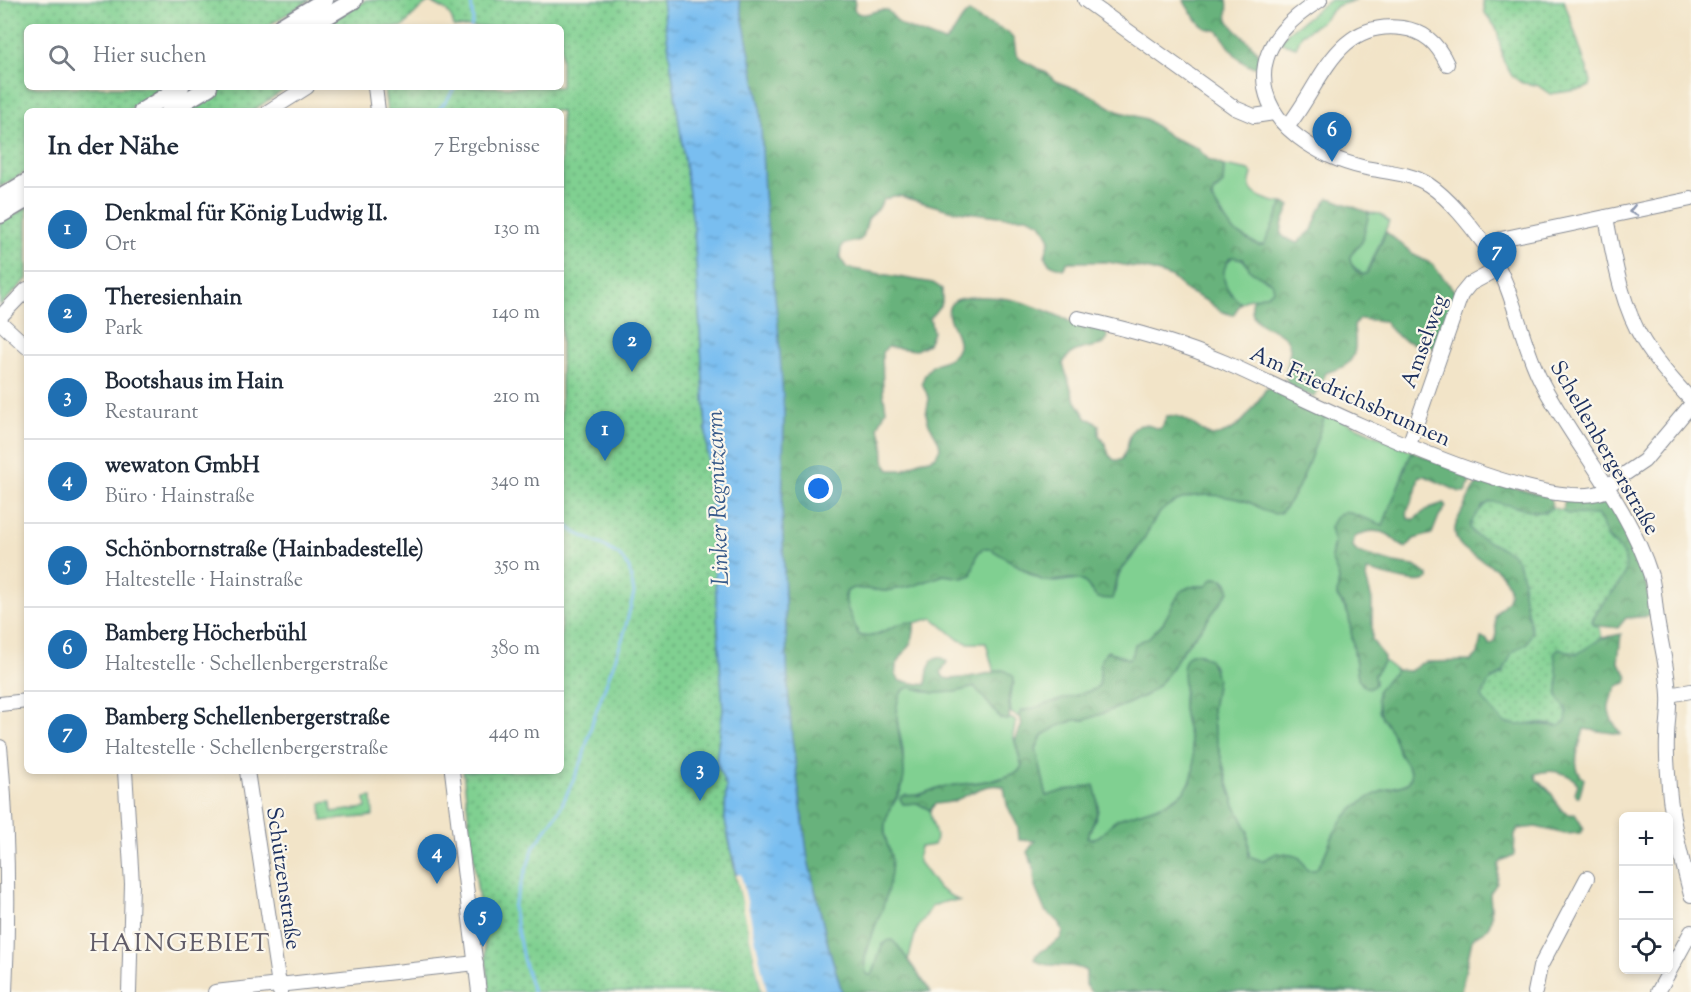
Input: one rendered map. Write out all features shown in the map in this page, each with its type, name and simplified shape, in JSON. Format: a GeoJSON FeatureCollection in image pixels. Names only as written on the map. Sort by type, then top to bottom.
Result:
{"type":"FeatureCollection","features":[{"type":"Feature","properties":{"kind":"main road"},"geometry":{"type":"LineString","coordinates":[[285,24],[325,0]]}},
{"type":"Feature","properties":{"kind":"main road"},"geometry":{"type":"LineString","coordinates":[[314,24],[354,0]]}},
{"type":"Feature","properties":{"kind":"main road"},"geometry":{"type":"LineString","coordinates":[[147,108],[175,90]]}},
{"type":"Feature","properties":{"kind":"main road"},"geometry":{"type":"LineString","coordinates":[[174,108],[204,90]]}},
{"type":"Feature","properties":{"kind":"main road"},"geometry":{"type":"LineString","coordinates":[[0,198],[24,184]]}},
{"type":"Feature","properties":{"kind":"main road"},"geometry":{"type":"LineString","coordinates":[[0,215],[24,201]]}},
{"type":"Feature","properties":{"kind":"street"},"geometry":{"type":"LineString","coordinates":[[1085,0],[1235,108],[1254,116],[1274,113]]}},
{"type":"Feature","properties":{"kind":"street","name":"Schellenbergerstraße"},"geometry":{"type":"LineString","coordinates":[[1320,0],[1299,15],[1278,35],[1266,59],[1264,85],[1274,113],[1287,128],[1316,148],[1333,156],[1366,168],[1413,178],[1429,185],[1461,216],[1486,246],[1498,269],[1542,383],[1635,533],[1652,580],[1669,695],[1666,743],[1669,789],[1691,895]]}},
{"type":"Feature","properties":{"kind":"street"},"geometry":{"type":"LineString","coordinates":[[1287,128],[1299,113],[1331,57],[1350,40],[1363,33],[1394,27],[1418,32],[1438,47],[1447,64]]}},
{"type":"Feature","properties":{"kind":"street"},"geometry":{"type":"LineString","coordinates":[[274,108],[302,90]]}},
{"type":"Feature","properties":{"kind":"street"},"geometry":{"type":"LineString","coordinates":[[375,90],[378,108]]}},
{"type":"Feature","properties":{"kind":"street"},"geometry":{"type":"LineString","coordinates":[[1486,246],[1502,239],[1691,199]]}},
{"type":"Feature","properties":{"kind":"street"},"geometry":{"type":"LineString","coordinates":[[1606,217],[1622,292],[1632,318],[1643,340],[1662,367],[1691,400]]}},
{"type":"Feature","properties":{"kind":"street","name":"Amselweg"},"geometry":{"type":"LineString","coordinates":[[1409,445],[1461,295],[1470,284],[1498,269]]}},
{"type":"Feature","properties":{"kind":"street"},"geometry":{"type":"LineString","coordinates":[[0,317],[24,292]]}},
{"type":"Feature","properties":{"kind":"street","name":"Am Friedrichsbrunnen"},"geometry":{"type":"LineString","coordinates":[[1078,318],[1161,338],[1214,358],[1310,404],[1482,475],[1558,494],[1597,494],[1608,488]]}},
{"type":"Feature","properties":{"kind":"street"},"geometry":{"type":"LineString","coordinates":[[0,322],[24,344]]}},
{"type":"Feature","properties":{"kind":"street"},"geometry":{"type":"LineString","coordinates":[[1608,488],[1644,461],[1691,405]]}},
{"type":"Feature","properties":{"kind":"street"},"geometry":{"type":"LineString","coordinates":[[1669,695],[1691,691]]}},
{"type":"Feature","properties":{"kind":"street"},"geometry":{"type":"LineString","coordinates":[[0,704],[24,701]]}},
{"type":"Feature","properties":{"kind":"street"},"geometry":{"type":"LineString","coordinates":[[0,747],[8,892],[5,992]]}},
{"type":"Feature","properties":{"kind":"street"},"geometry":{"type":"LineString","coordinates":[[125,774],[132,884],[129,992]]}},
{"type":"Feature","properties":{"kind":"street","name":"Schützenstraße"},"geometry":{"type":"LineString","coordinates":[[248,774],[279,988]]}},
{"type":"Feature","properties":{"kind":"street"},"geometry":{"type":"LineString","coordinates":[[452,774],[479,992]]}},
{"type":"Feature","properties":{"kind":"street"},"geometry":{"type":"LineString","coordinates":[[1535,992],[1540,967],[1587,878]]}},
{"type":"Feature","properties":{"kind":"street"},"geometry":{"type":"LineString","coordinates":[[1658,992],[1691,932]]}},
{"type":"Feature","properties":{"kind":"street"},"geometry":{"type":"LineString","coordinates":[[215,992],[279,988],[476,963]]}},
{"type":"Feature","properties":{"kind":"green space"},"geometry":{"type":"Polygon","coordinates":[[[0,0],[310,0],[271,24],[24,24],[24,90],[161,90],[132,108],[24,108],[24,173],[0,187],[0,0]]]}},
{"type":"Feature","properties":{"kind":"green space"},"geometry":{"type":"Polygon","coordinates":[[[366,0],[662,0],[694,229],[723,710],[716,762],[726,786],[725,820],[735,874],[767,992],[490,992],[463,774],[564,774],[564,108],[387,108],[384,90],[564,90],[564,24],[453,24],[446,11],[429,2],[406,24],[327,24],[366,0]]]}},
{"type":"Feature","properties":{"kind":"green space"},"geometry":{"type":"Polygon","coordinates":[[[739,0],[855,0],[854,10],[858,13],[866,14],[887,10],[905,27],[944,42],[969,12],[982,21],[1008,32],[1014,40],[1016,54],[1020,59],[1047,73],[1055,81],[1089,94],[1117,111],[1146,119],[1171,137],[1197,148],[1209,160],[1224,166],[1223,184],[1214,191],[1211,199],[1233,231],[1258,245],[1264,245],[1283,203],[1290,206],[1281,234],[1297,243],[1312,230],[1319,211],[1328,198],[1333,199],[1369,213],[1362,242],[1350,256],[1352,265],[1358,272],[1363,275],[1367,273],[1386,232],[1416,256],[1432,264],[1457,294],[1439,347],[1427,347],[1408,342],[1397,336],[1384,321],[1359,319],[1354,326],[1355,348],[1352,358],[1342,367],[1326,373],[1315,397],[1295,390],[1287,381],[1286,370],[1290,352],[1288,341],[1278,332],[1258,322],[1252,309],[1253,299],[1268,294],[1274,289],[1272,283],[1251,271],[1243,259],[1230,258],[1224,271],[1225,283],[1231,294],[1241,303],[1233,315],[1220,311],[1207,301],[1187,291],[1171,277],[1150,270],[1108,262],[1068,262],[1063,269],[1052,265],[1045,256],[1050,239],[1041,223],[1027,217],[949,210],[893,196],[883,200],[879,208],[868,219],[860,240],[844,244],[840,258],[847,268],[933,283],[942,289],[942,303],[930,318],[933,332],[928,344],[916,350],[888,347],[882,352],[886,410],[878,427],[883,439],[884,460],[889,470],[904,470],[919,461],[930,459],[936,456],[940,448],[928,422],[926,414],[929,399],[922,383],[930,368],[955,353],[958,341],[949,318],[949,308],[952,303],[966,298],[987,297],[1018,301],[1071,322],[1097,328],[1105,333],[1108,337],[1104,344],[1070,354],[1063,364],[1074,398],[1087,419],[1099,425],[1099,435],[1114,460],[1121,460],[1131,432],[1135,428],[1139,425],[1146,425],[1159,429],[1167,416],[1185,419],[1212,436],[1222,434],[1238,425],[1256,405],[1266,389],[1270,388],[1326,413],[1302,480],[1280,513],[1267,512],[1246,501],[1215,495],[1194,496],[1174,502],[1158,515],[1120,572],[1112,599],[1097,598],[1080,580],[1043,581],[989,548],[983,548],[978,553],[971,575],[963,578],[944,575],[913,586],[886,591],[853,588],[847,591],[845,596],[847,607],[859,635],[873,636],[900,624],[914,623],[911,642],[896,666],[900,681],[926,685],[932,660],[941,657],[947,662],[941,672],[944,678],[964,678],[1002,670],[1014,677],[1009,696],[1008,720],[1001,719],[975,687],[955,692],[934,693],[910,687],[902,692],[898,702],[897,715],[903,759],[903,782],[885,824],[885,836],[892,861],[891,875],[882,910],[866,952],[865,969],[868,975],[872,975],[881,948],[887,941],[892,940],[931,992],[842,992],[828,945],[808,860],[788,691],[782,512],[784,414],[764,195],[760,106],[739,0]]]}},
{"type":"Feature","properties":{"kind":"green space"},"geometry":{"type":"Polygon","coordinates":[[[1184,0],[1227,0],[1228,19],[1257,53],[1258,67],[1245,64],[1239,59],[1218,31],[1206,28],[1199,22],[1184,0]]]}},
{"type":"Feature","properties":{"kind":"green space"},"geometry":{"type":"Polygon","coordinates":[[[1330,0],[1356,0],[1336,6],[1321,22],[1302,34],[1296,47],[1280,42],[1287,33],[1330,0]]]}},
{"type":"Feature","properties":{"kind":"green space"},"geometry":{"type":"Polygon","coordinates":[[[1483,0],[1564,0],[1591,81],[1590,86],[1550,94],[1537,85],[1522,83],[1512,76],[1503,60],[1497,29],[1485,13],[1483,0]]]}},
{"type":"Feature","properties":{"kind":"green space"},"geometry":{"type":"Polygon","coordinates":[[[219,90],[284,90],[256,108],[190,108],[219,90]]]}},
{"type":"Feature","properties":{"kind":"green space"},"geometry":{"type":"Polygon","coordinates":[[[1224,166],[1250,171],[1252,174],[1251,189],[1256,195],[1283,203],[1264,245],[1258,245],[1230,229],[1220,210],[1213,203],[1212,194],[1223,184],[1224,166]]]}},
{"type":"Feature","properties":{"kind":"green space"},"geometry":{"type":"Polygon","coordinates":[[[24,209],[24,282],[0,306],[0,223],[24,209]]]}},
{"type":"Feature","properties":{"kind":"green space"},"geometry":{"type":"Polygon","coordinates":[[[1369,213],[1381,214],[1389,222],[1367,273],[1363,275],[1350,263],[1350,256],[1362,242],[1369,213]]]}},
{"type":"Feature","properties":{"kind":"green space"},"geometry":{"type":"Polygon","coordinates":[[[1233,257],[1242,259],[1256,274],[1269,280],[1274,286],[1272,293],[1253,299],[1249,298],[1241,303],[1231,293],[1225,281],[1225,269],[1233,257]]]}},
{"type":"Feature","properties":{"kind":"green space"},"geometry":{"type":"Polygon","coordinates":[[[1326,413],[1412,451],[1383,526],[1345,512],[1330,527],[1334,543],[1332,550],[1339,578],[1337,596],[1349,617],[1357,672],[1375,683],[1374,675],[1384,661],[1396,670],[1380,688],[1379,711],[1392,732],[1398,750],[1411,772],[1411,777],[1408,783],[1390,788],[1366,800],[1351,811],[1335,832],[1316,870],[1306,870],[1300,858],[1296,856],[1277,853],[1262,861],[1249,856],[1248,831],[1235,805],[1214,730],[1212,710],[1216,685],[1215,671],[1213,664],[1201,654],[1190,654],[1183,695],[1185,722],[1195,763],[1194,775],[1181,794],[1147,811],[1118,819],[1102,834],[1093,838],[1087,837],[1098,812],[1094,786],[1062,791],[1047,797],[1036,749],[1042,736],[1056,727],[1075,720],[1085,720],[1127,704],[1155,688],[1229,591],[1223,579],[1214,578],[1206,586],[1194,586],[1129,659],[1108,651],[1100,662],[1099,685],[1093,690],[1035,709],[1023,710],[1020,718],[1011,713],[1010,694],[1014,683],[1002,670],[995,672],[986,643],[968,643],[959,640],[933,618],[903,624],[868,637],[859,635],[849,615],[845,602],[847,591],[853,588],[886,591],[913,586],[944,575],[963,578],[971,575],[978,553],[983,548],[998,552],[1040,579],[1054,582],[1079,580],[1088,585],[1091,591],[1115,593],[1117,579],[1151,525],[1162,510],[1173,502],[1185,497],[1214,494],[1242,500],[1266,511],[1303,475],[1326,413]]]}},
{"type":"Feature","properties":{"kind":"green space"},"geometry":{"type":"Polygon","coordinates":[[[1412,451],[1467,475],[1471,479],[1466,492],[1460,492],[1425,476],[1419,476],[1416,491],[1407,512],[1408,519],[1414,519],[1429,508],[1444,503],[1446,507],[1439,516],[1432,534],[1414,539],[1406,548],[1383,532],[1365,532],[1354,538],[1353,547],[1357,552],[1394,563],[1414,566],[1428,575],[1428,579],[1415,581],[1367,571],[1366,578],[1372,600],[1372,640],[1384,657],[1384,661],[1374,675],[1375,684],[1372,687],[1365,687],[1358,678],[1349,617],[1337,596],[1339,578],[1331,558],[1334,543],[1330,527],[1335,518],[1345,511],[1383,525],[1412,451]]]}},
{"type":"Feature","properties":{"kind":"green space"},"geometry":{"type":"Polygon","coordinates":[[[1485,480],[1550,497],[1552,503],[1551,510],[1540,512],[1490,502],[1483,506],[1470,525],[1474,534],[1511,553],[1517,560],[1524,580],[1523,592],[1532,632],[1527,643],[1506,666],[1503,673],[1491,680],[1487,704],[1502,721],[1556,726],[1564,723],[1564,707],[1558,698],[1558,678],[1554,654],[1559,648],[1577,654],[1598,639],[1621,634],[1618,662],[1628,677],[1626,683],[1617,686],[1609,706],[1610,716],[1621,734],[1584,729],[1576,762],[1584,779],[1579,797],[1575,793],[1578,784],[1570,777],[1553,771],[1535,774],[1536,779],[1549,791],[1560,808],[1566,813],[1575,814],[1584,829],[1580,833],[1565,834],[1536,827],[1518,829],[1515,834],[1514,855],[1499,864],[1497,883],[1490,893],[1492,914],[1488,928],[1472,940],[1461,992],[1091,992],[1086,985],[1086,971],[1073,966],[1045,964],[1034,959],[1036,955],[1060,939],[1063,932],[1059,922],[1045,911],[1035,887],[1034,868],[1027,852],[1035,841],[1019,840],[1018,827],[1007,805],[1004,787],[984,787],[954,801],[935,804],[930,810],[917,803],[903,804],[900,799],[902,796],[920,795],[940,787],[997,780],[1018,772],[1022,766],[1015,741],[1022,724],[1020,712],[1093,690],[1099,685],[1100,662],[1108,651],[1129,659],[1133,654],[1135,644],[1148,638],[1163,623],[1180,592],[1189,587],[1206,586],[1213,578],[1222,579],[1229,587],[1229,591],[1155,688],[1127,704],[1085,720],[1075,720],[1056,727],[1042,736],[1036,749],[1047,796],[1094,785],[1097,812],[1087,837],[1092,839],[1100,835],[1116,820],[1164,804],[1185,790],[1194,766],[1183,708],[1183,668],[1187,657],[1196,653],[1209,658],[1217,678],[1212,710],[1214,730],[1235,805],[1248,831],[1249,856],[1262,861],[1277,853],[1296,856],[1300,858],[1307,870],[1315,870],[1339,825],[1350,812],[1378,793],[1408,783],[1411,777],[1411,771],[1400,755],[1392,732],[1382,718],[1377,701],[1378,690],[1396,670],[1410,671],[1426,662],[1471,661],[1478,654],[1481,638],[1486,639],[1490,645],[1494,642],[1495,616],[1509,598],[1509,589],[1505,579],[1498,571],[1462,547],[1457,540],[1455,530],[1457,520],[1473,490],[1485,480]]]}},
{"type":"Feature","properties":{"kind":"green space"},"geometry":{"type":"Polygon","coordinates":[[[1601,499],[1608,501],[1628,533],[1646,580],[1651,616],[1626,618],[1618,628],[1592,623],[1624,573],[1623,553],[1607,536],[1597,515],[1567,514],[1562,510],[1565,500],[1601,499]]]}},
{"type":"Feature","properties":{"kind":"green space"},"geometry":{"type":"Polygon","coordinates":[[[1491,502],[1539,512],[1552,508],[1562,510],[1567,514],[1597,515],[1607,537],[1621,550],[1625,560],[1626,568],[1621,581],[1592,620],[1593,625],[1599,626],[1602,638],[1577,654],[1559,648],[1554,654],[1558,678],[1558,698],[1567,711],[1566,721],[1559,726],[1539,723],[1517,725],[1504,723],[1482,697],[1488,683],[1503,673],[1512,653],[1527,643],[1532,632],[1523,592],[1524,580],[1517,560],[1511,553],[1477,536],[1470,528],[1478,513],[1491,502]]]}},
{"type":"Feature","properties":{"kind":"green space"},"geometry":{"type":"Polygon","coordinates":[[[910,687],[934,693],[955,692],[975,687],[1001,719],[1010,718],[1016,721],[1013,735],[1022,766],[1018,772],[999,778],[905,795],[903,804],[917,803],[930,810],[935,832],[934,845],[920,847],[919,862],[938,888],[959,901],[948,901],[932,906],[916,931],[908,961],[898,946],[882,944],[872,975],[868,976],[864,967],[865,959],[882,904],[891,864],[885,837],[886,820],[902,784],[903,753],[896,704],[898,697],[910,687]]]}},
{"type":"Feature","properties":{"kind":"green space"},"geometry":{"type":"Polygon","coordinates":[[[372,797],[373,816],[322,821],[321,803],[331,802],[332,812],[366,808],[365,798],[372,797]]]}},
{"type":"Feature","properties":{"kind":"water","name":"Linker Regnitzarm"},"geometry":{"type":"Polygon","coordinates":[[[662,0],[739,0],[760,106],[764,195],[778,325],[784,414],[782,512],[788,691],[792,739],[808,860],[828,945],[842,992],[762,992],[725,820],[726,786],[716,762],[723,710],[694,229],[662,0]]]}},
{"type":"Feature","properties":{"kind":"pier"},"geometry":{"type":"Polygon","coordinates":[[[741,874],[767,992],[762,992],[736,875],[741,874]]]}},
{"type":"Feature","properties":{"kind":"waterway"},"geometry":{"type":"LineString","coordinates":[[471,0],[472,24]]}},
{"type":"Feature","properties":{"kind":"waterway"},"geometry":{"type":"LineString","coordinates":[[440,108],[453,90]]}},
{"type":"Feature","properties":{"kind":"waterway"},"geometry":{"type":"LineString","coordinates":[[533,992],[523,959],[513,907],[534,847],[559,811],[582,761],[593,720],[623,637],[634,593],[629,568],[619,555],[576,533],[564,523]]}},
{"type":"Feature","properties":{"kind":"place","name":"Bamberg Höcherbühl"},"geometry":{"type":"Point","coordinates":[1332,162]}},
{"type":"Feature","properties":{"kind":"place","name":"Bamberg Schellenbergerstraße"},"geometry":{"type":"Point","coordinates":[1497,282]}},
{"type":"Feature","properties":{"kind":"place","name":"Theresienhain"},"geometry":{"type":"Point","coordinates":[632,372]}},
{"type":"Feature","properties":{"kind":"place","name":"Denkmal für König Ludwig II."},"geometry":{"type":"Point","coordinates":[605,461]}},
{"type":"Feature","properties":{"kind":"place","name":"Bootshaus im Hain"},"geometry":{"type":"Point","coordinates":[700,801]}},
{"type":"Feature","properties":{"kind":"place","name":"wewaton GmbH"},"geometry":{"type":"Point","coordinates":[437,884]}},
{"type":"Feature","properties":{"kind":"place","name":"Schönbornstraße (Hainbadestelle)"},"geometry":{"type":"Point","coordinates":[483,947]}},
{"type":"Feature","properties":{"kind":"district","name":"HAINGEBIET"},"geometry":{"type":"Point","coordinates":[180,942]}}]}
